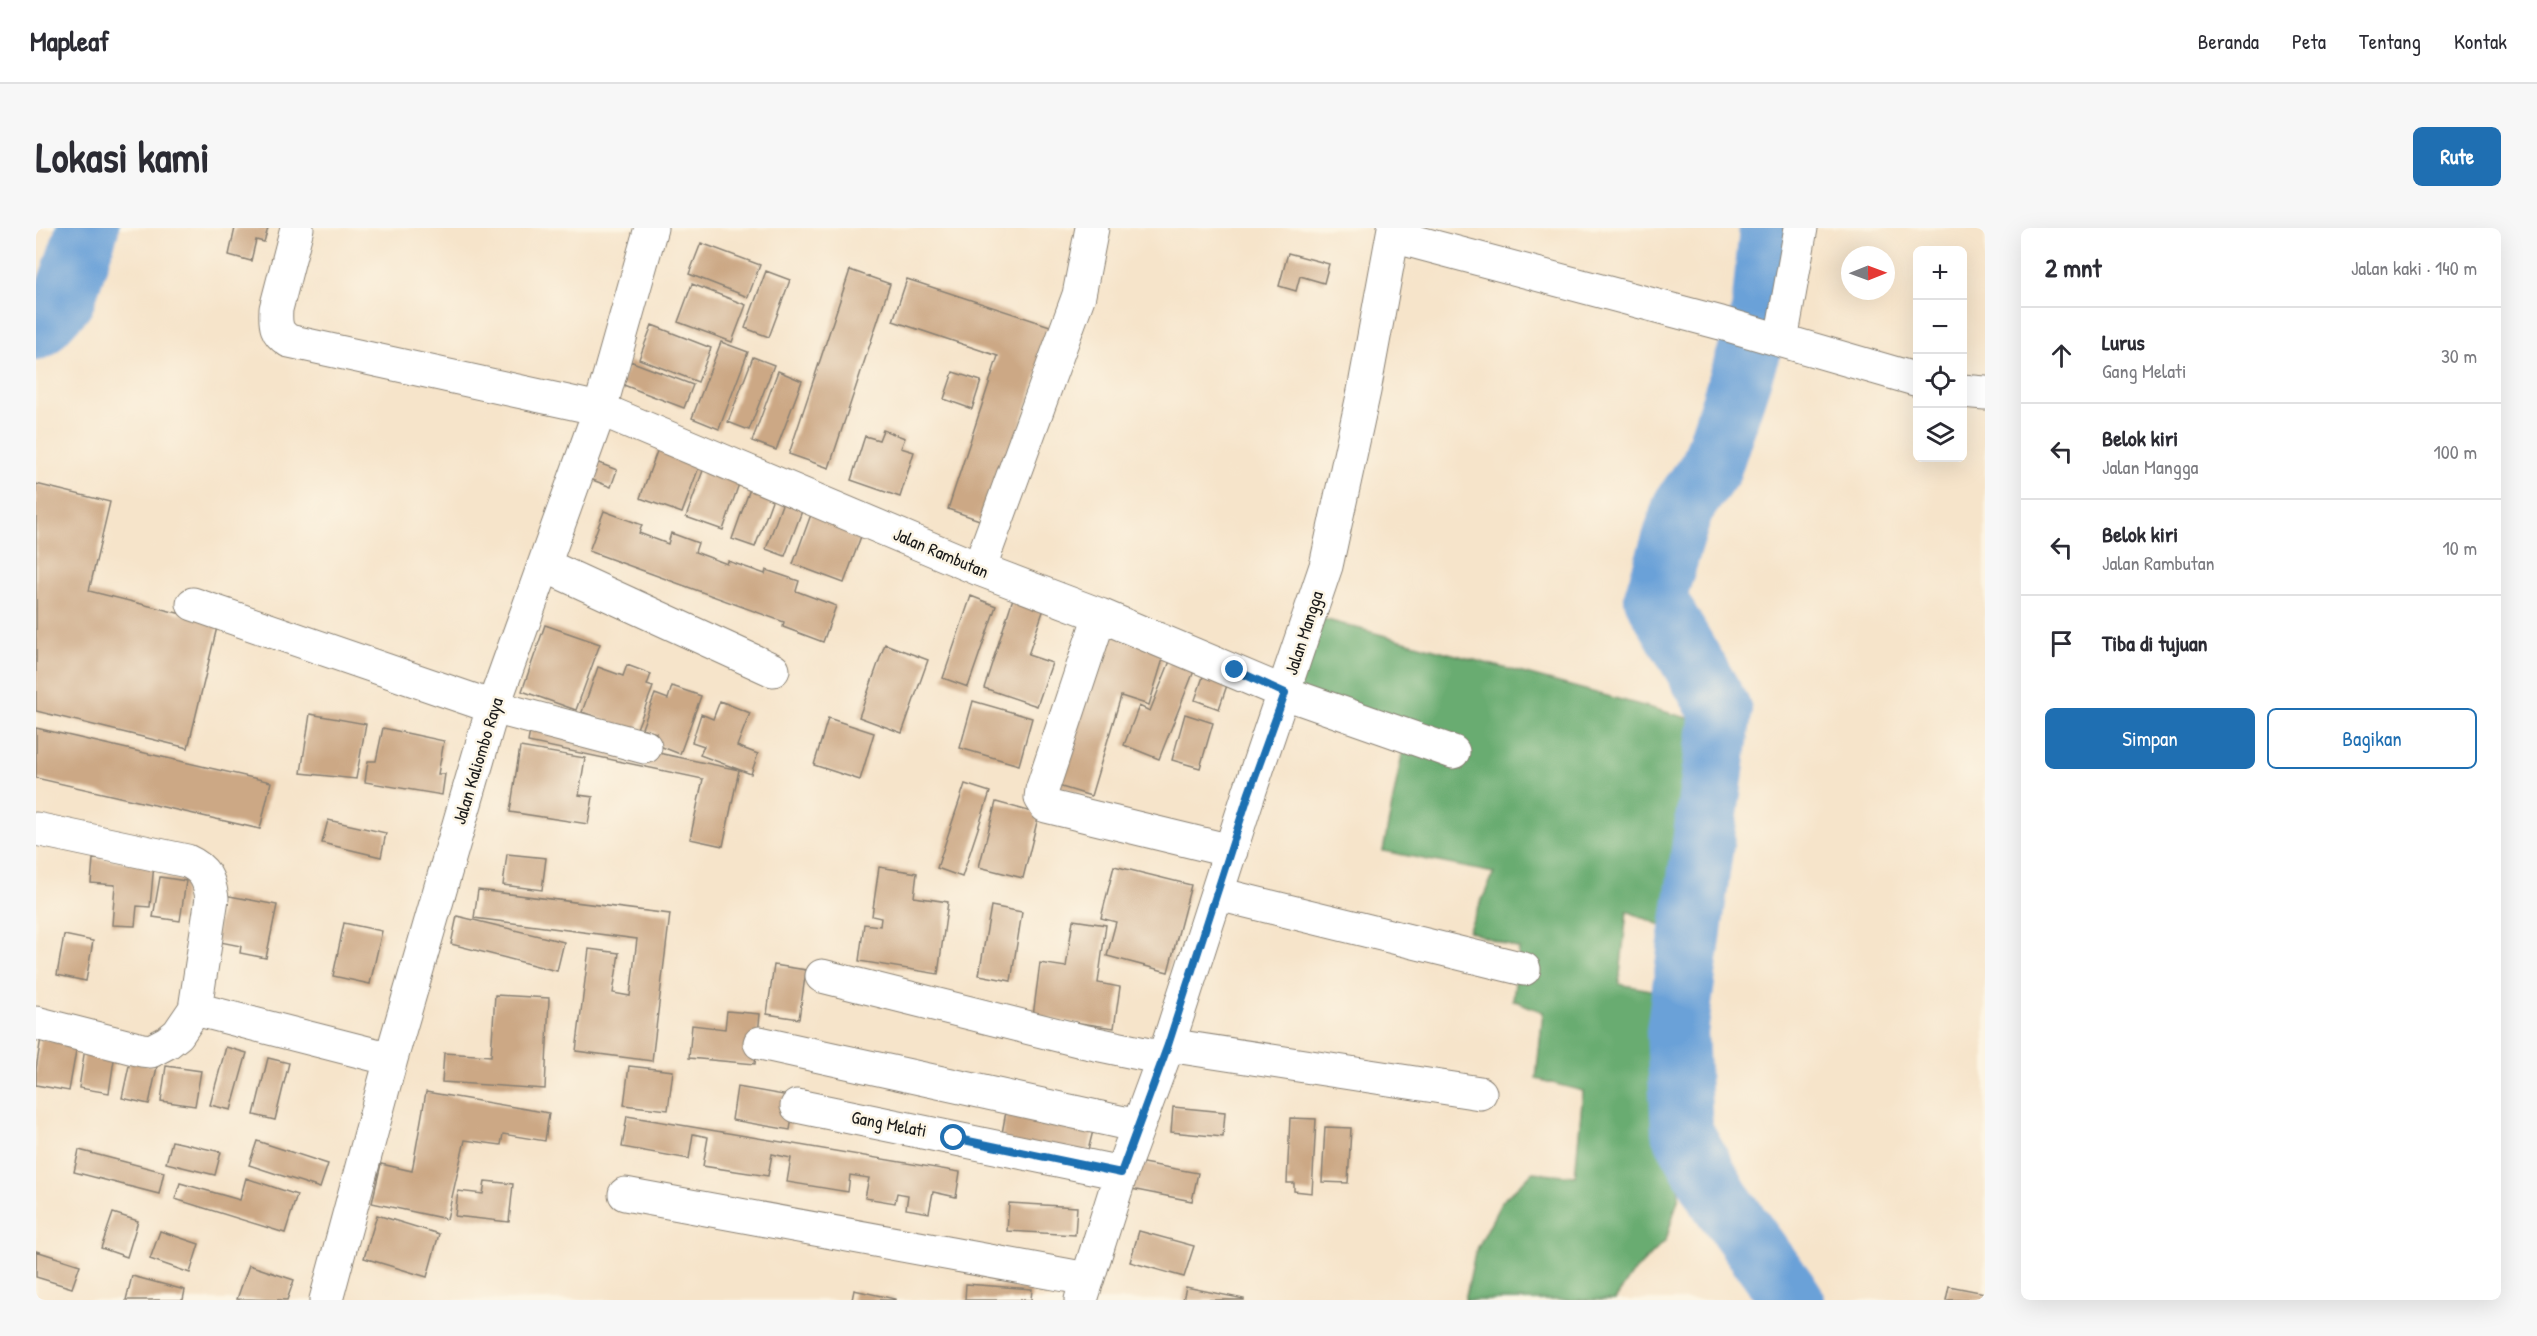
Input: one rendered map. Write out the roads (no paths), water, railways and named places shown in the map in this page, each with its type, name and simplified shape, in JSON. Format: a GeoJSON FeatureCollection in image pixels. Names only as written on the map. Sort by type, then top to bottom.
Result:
{"type":"FeatureCollection","features":[{"type":"Feature","properties":{"kind":"street","name":"Jalan Rambutan"},"geometry":{"type":"LineString","coordinates":[[297,228],[276,309],[275,323],[280,335],[289,341],[600,409],[979,569],[1100,615],[1285,693],[1453,752]]}},
{"type":"Feature","properties":{"kind":"street","name":"Jalan Kaliombo Raya"},"geometry":{"type":"LineString","coordinates":[[326,1300],[391,1059],[493,707],[600,409],[651,228]]}},
{"type":"Feature","properties":{"kind":"street"},"geometry":{"type":"LineString","coordinates":[[979,569],[1079,295],[1092,228]]}},
{"type":"Feature","properties":{"kind":"street"},"geometry":{"type":"LineString","coordinates":[[1788,343],[1801,228]]}},
{"type":"Feature","properties":{"kind":"street"},"geometry":{"type":"LineString","coordinates":[[1394,232],[1913,379]]}},
{"type":"Feature","properties":{"kind":"street","name":"Jalan Mangga"},"geometry":{"type":"LineString","coordinates":[[1084,1289],[1326,566],[1364,391],[1394,232]]}},
{"type":"Feature","properties":{"kind":"street"},"geometry":{"type":"LineString","coordinates":[[1967,391],[1985,393]]}},
{"type":"Feature","properties":{"kind":"street"},"geometry":{"type":"LineString","coordinates":[[544,565],[773,670]]}},
{"type":"Feature","properties":{"kind":"street"},"geometry":{"type":"LineString","coordinates":[[193,604],[493,707],[645,747]]}},
{"type":"Feature","properties":{"kind":"street"},"geometry":{"type":"LineString","coordinates":[[1100,615],[1041,790],[1042,802],[1046,806],[1231,851]]}},
{"type":"Feature","properties":{"kind":"street"},"geometry":{"type":"LineString","coordinates":[[36,829],[187,861],[199,866],[210,883],[212,898],[195,1009],[178,1034],[168,1042],[151,1051],[36,1023]]}},
{"type":"Feature","properties":{"kind":"street"},"geometry":{"type":"LineString","coordinates":[[1218,894],[1524,969]]}},
{"type":"Feature","properties":{"kind":"street"},"geometry":{"type":"LineString","coordinates":[[822,976],[1082,1041],[1480,1093]]}},
{"type":"Feature","properties":{"kind":"street"},"geometry":{"type":"LineString","coordinates":[[195,1009],[391,1059]]}},
{"type":"Feature","properties":{"kind":"street"},"geometry":{"type":"LineString","coordinates":[[760,1043],[1138,1126]]}},
{"type":"Feature","properties":{"kind":"street","name":"Gang Melati"},"geometry":{"type":"LineString","coordinates":[[797,1106],[1121,1173]]}},
{"type":"Feature","properties":{"kind":"street"},"geometry":{"type":"LineString","coordinates":[[626,1194],[1084,1289]]}},
{"type":"Feature","properties":{"kind":"waterway"},"geometry":{"type":"LineString","coordinates":[[36,329],[64,299],[88,228]]}},
{"type":"Feature","properties":{"kind":"waterway"},"geometry":{"type":"LineString","coordinates":[[1770,228],[1762,312],[1711,467],[1683,507],[1655,598],[1721,712],[1677,1032],[1682,1132],[1720,1200],[1793,1300]]}}]}
